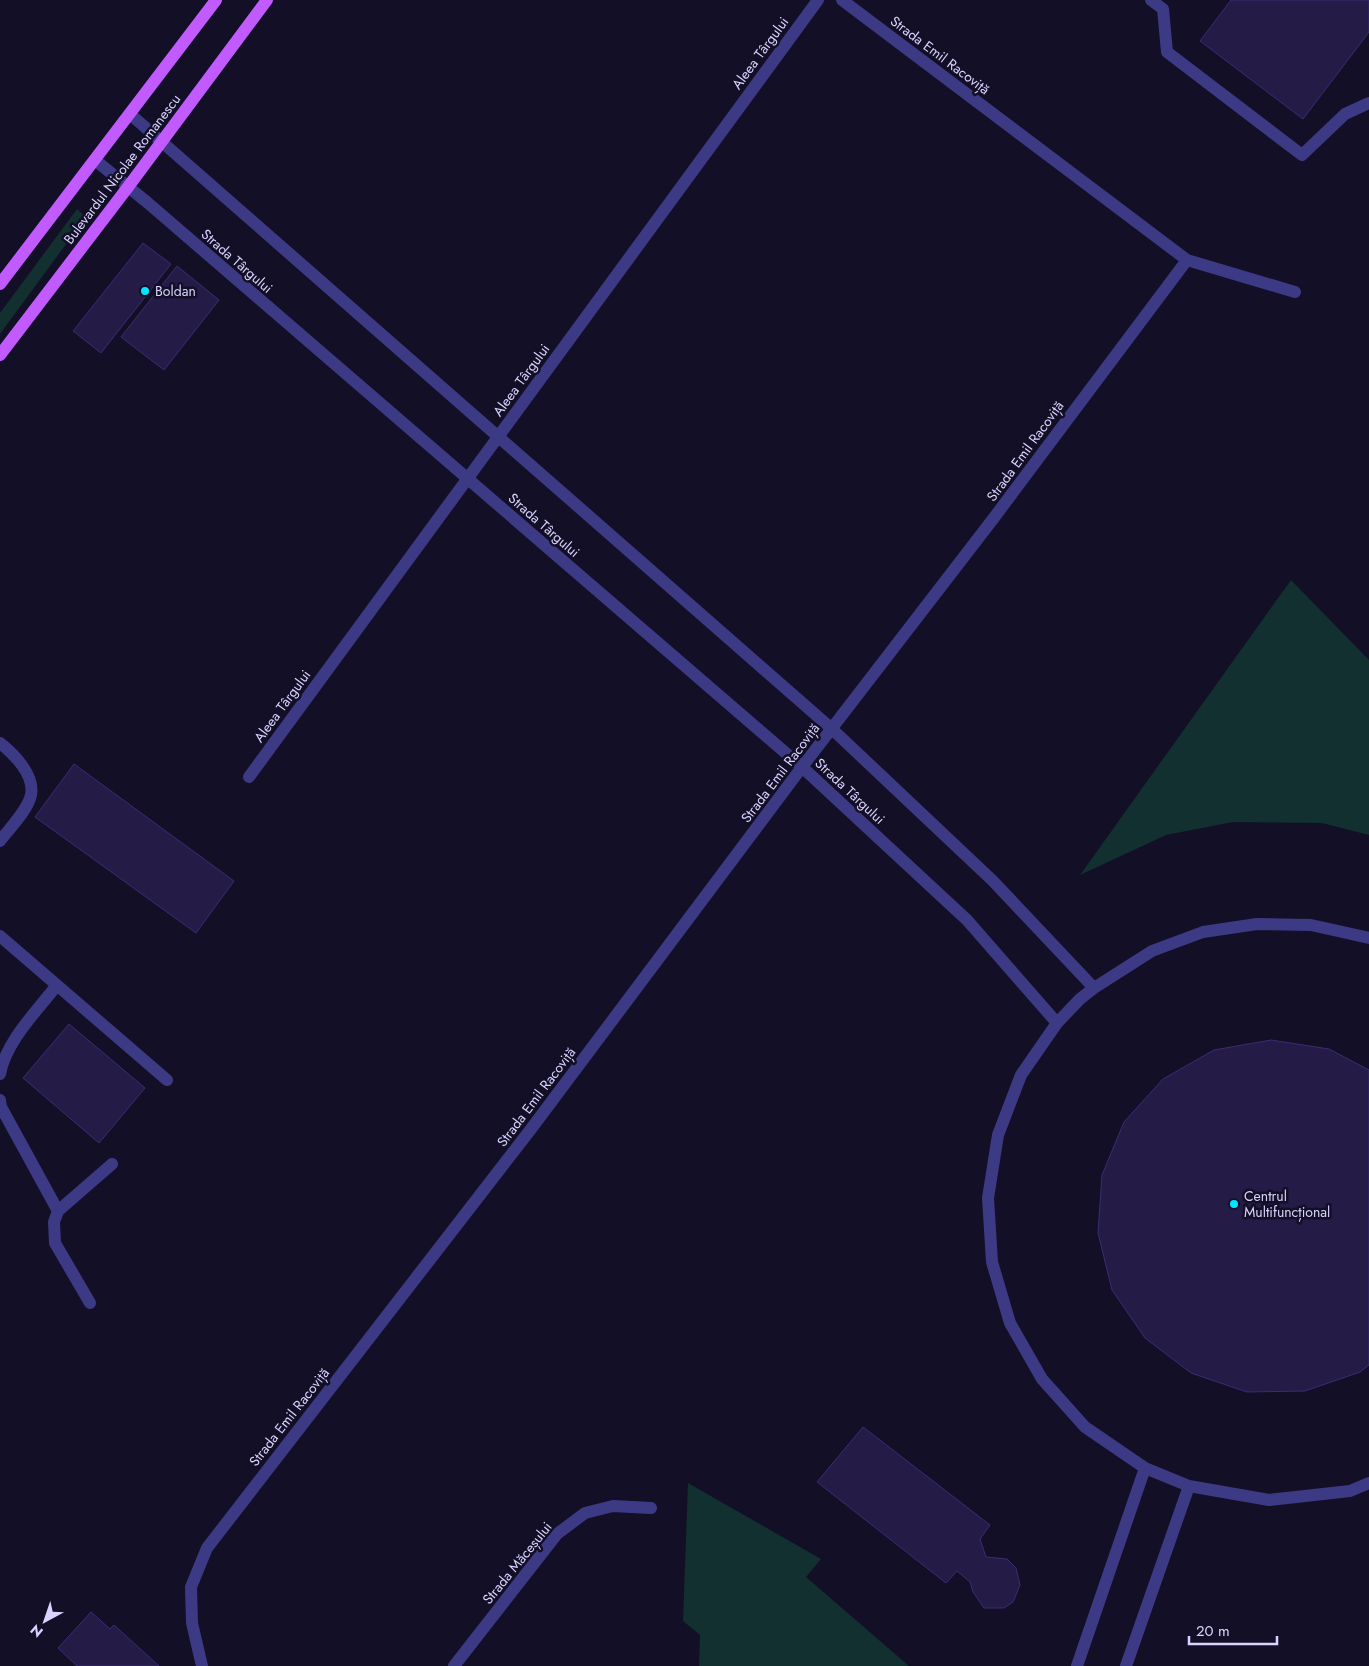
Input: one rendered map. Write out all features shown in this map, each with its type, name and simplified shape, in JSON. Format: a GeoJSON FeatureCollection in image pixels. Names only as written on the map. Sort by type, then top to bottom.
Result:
{"type":"FeatureCollection","features":[{"type":"Feature","properties":{"kind":"main road","name":"Bulevardul Nicolae Romanescu"},"geometry":{"type":"LineString","coordinates":[[0,284],[216,0]]}},
{"type":"Feature","properties":{"kind":"main road","name":"Bulevardul Nicolae Romanescu"},"geometry":{"type":"LineString","coordinates":[[0,355],[267,0]]}},
{"type":"Feature","properties":{"kind":"street","name":"Aleea Târgului"},"geometry":{"type":"LineString","coordinates":[[249,777],[818,0]]}},
{"type":"Feature","properties":{"kind":"street","name":"Strada Emil Racoviță"},"geometry":{"type":"LineString","coordinates":[[202,1666],[192,1623],[191,1587],[207,1548],[531,1129],[802,767],[994,520],[1187,260],[842,0]]}},
{"type":"Feature","properties":{"kind":"street"},"geometry":{"type":"LineString","coordinates":[[1151,0],[1163,9],[1167,52],[1302,155],[1345,114],[1369,103]]}},
{"type":"Feature","properties":{"kind":"street"},"geometry":{"type":"LineString","coordinates":[[130,114],[832,729],[993,881],[1094,988]]}},
{"type":"Feature","properties":{"kind":"street","name":"Strada Târgului"},"geometry":{"type":"LineString","coordinates":[[95,160],[802,767],[967,920],[1057,1022]]}},
{"type":"Feature","properties":{"kind":"street"},"geometry":{"type":"LineString","coordinates":[[1187,260],[1295,292]]}},
{"type":"Feature","properties":{"kind":"street"},"geometry":{"type":"LineString","coordinates":[[0,742],[21,765],[30,781],[31,795],[24,810],[0,841]]}},
{"type":"Feature","properties":{"kind":"street"},"geometry":{"type":"LineString","coordinates":[[1369,938],[1311,925],[1257,924],[1203,932],[1152,951],[1094,988],[1057,1022],[1021,1075],[998,1135],[988,1198],[992,1262],[1010,1323],[1042,1379],[1085,1427],[1145,1468],[1189,1486],[1269,1500],[1350,1491],[1369,1483]]}},
{"type":"Feature","properties":{"kind":"street"},"geometry":{"type":"LineString","coordinates":[[0,936],[167,1080]]}},
{"type":"Feature","properties":{"kind":"street"},"geometry":{"type":"LineString","coordinates":[[0,1074],[2,1063],[12,1043],[57,985]]}},
{"type":"Feature","properties":{"kind":"street"},"geometry":{"type":"LineString","coordinates":[[0,1100],[1,1107],[58,1211]]}},
{"type":"Feature","properties":{"kind":"street"},"geometry":{"type":"LineString","coordinates":[[90,1303],[55,1243],[54,1222],[58,1211],[112,1164]]}},
{"type":"Feature","properties":{"kind":"street"},"geometry":{"type":"LineString","coordinates":[[1077,1666],[1145,1468]]}},
{"type":"Feature","properties":{"kind":"street"},"geometry":{"type":"LineString","coordinates":[[1126,1666],[1189,1486]]}},
{"type":"Feature","properties":{"kind":"street","name":"Strada Măceșului"},"geometry":{"type":"LineString","coordinates":[[454,1666],[557,1534],[585,1513],[613,1506],[650,1508]]}},
{"type":"Feature","properties":{"kind":"green space"},"geometry":{"type":"Polygon","coordinates":[[[77,209],[86,217],[0,334],[0,313],[77,209]]]}},
{"type":"Feature","properties":{"kind":"green space"},"geometry":{"type":"Polygon","coordinates":[[[1291,580],[1369,660],[1369,835],[1322,823],[1233,822],[1166,835],[1080,875],[1291,580]]]}},
{"type":"Feature","properties":{"kind":"green space"},"geometry":{"type":"Polygon","coordinates":[[[688,1483],[821,1559],[806,1577],[909,1666],[699,1666],[700,1635],[683,1621],[688,1483]]]}},
{"type":"Feature","properties":{"kind":"building"},"geometry":{"type":"Polygon","coordinates":[[[1231,0],[1369,0],[1369,32],[1303,119],[1200,41],[1231,0]]]}},
{"type":"Feature","properties":{"kind":"building"},"geometry":{"type":"Polygon","coordinates":[[[143,243],[171,264],[101,353],[73,331],[143,243]]]}},
{"type":"Feature","properties":{"kind":"building"},"geometry":{"type":"Polygon","coordinates":[[[177,266],[219,300],[164,370],[121,337],[177,266]]]}},
{"type":"Feature","properties":{"kind":"building"},"geometry":{"type":"Polygon","coordinates":[[[74,764],[234,881],[196,933],[35,817],[74,764]]]}},
{"type":"Feature","properties":{"kind":"building"},"geometry":{"type":"Polygon","coordinates":[[[69,1024],[145,1088],[99,1143],[23,1078],[69,1024]]]}},
{"type":"Feature","properties":{"kind":"building","name":"Centrul Multifuncțional"},"geometry":{"type":"Polygon","coordinates":[[[1271,1040],[1329,1049],[1369,1070],[1369,1365],[1360,1372],[1305,1391],[1247,1392],[1191,1373],[1145,1338],[1112,1290],[1098,1233],[1102,1175],[1124,1122],[1163,1079],[1214,1050],[1271,1040]]]}},
{"type":"Feature","properties":{"kind":"building"},"geometry":{"type":"Polygon","coordinates":[[[863,1427],[990,1525],[980,1539],[986,1557],[1007,1559],[1016,1568],[1020,1585],[1013,1602],[1004,1608],[984,1608],[973,1592],[970,1582],[957,1571],[946,1583],[817,1482],[863,1427]]]}},
{"type":"Feature","properties":{"kind":"building"},"geometry":{"type":"Polygon","coordinates":[[[91,1612],[110,1629],[114,1625],[159,1666],[77,1666],[58,1648],[91,1612]]]}},
{"type":"Feature","properties":{"kind":"place","name":"Boldan"},"geometry":{"type":"Point","coordinates":[145,291]}},
{"type":"Feature","properties":{"kind":"place","name":"Centrul Multifuncțional"},"geometry":{"type":"Point","coordinates":[1234,1204]}}]}
